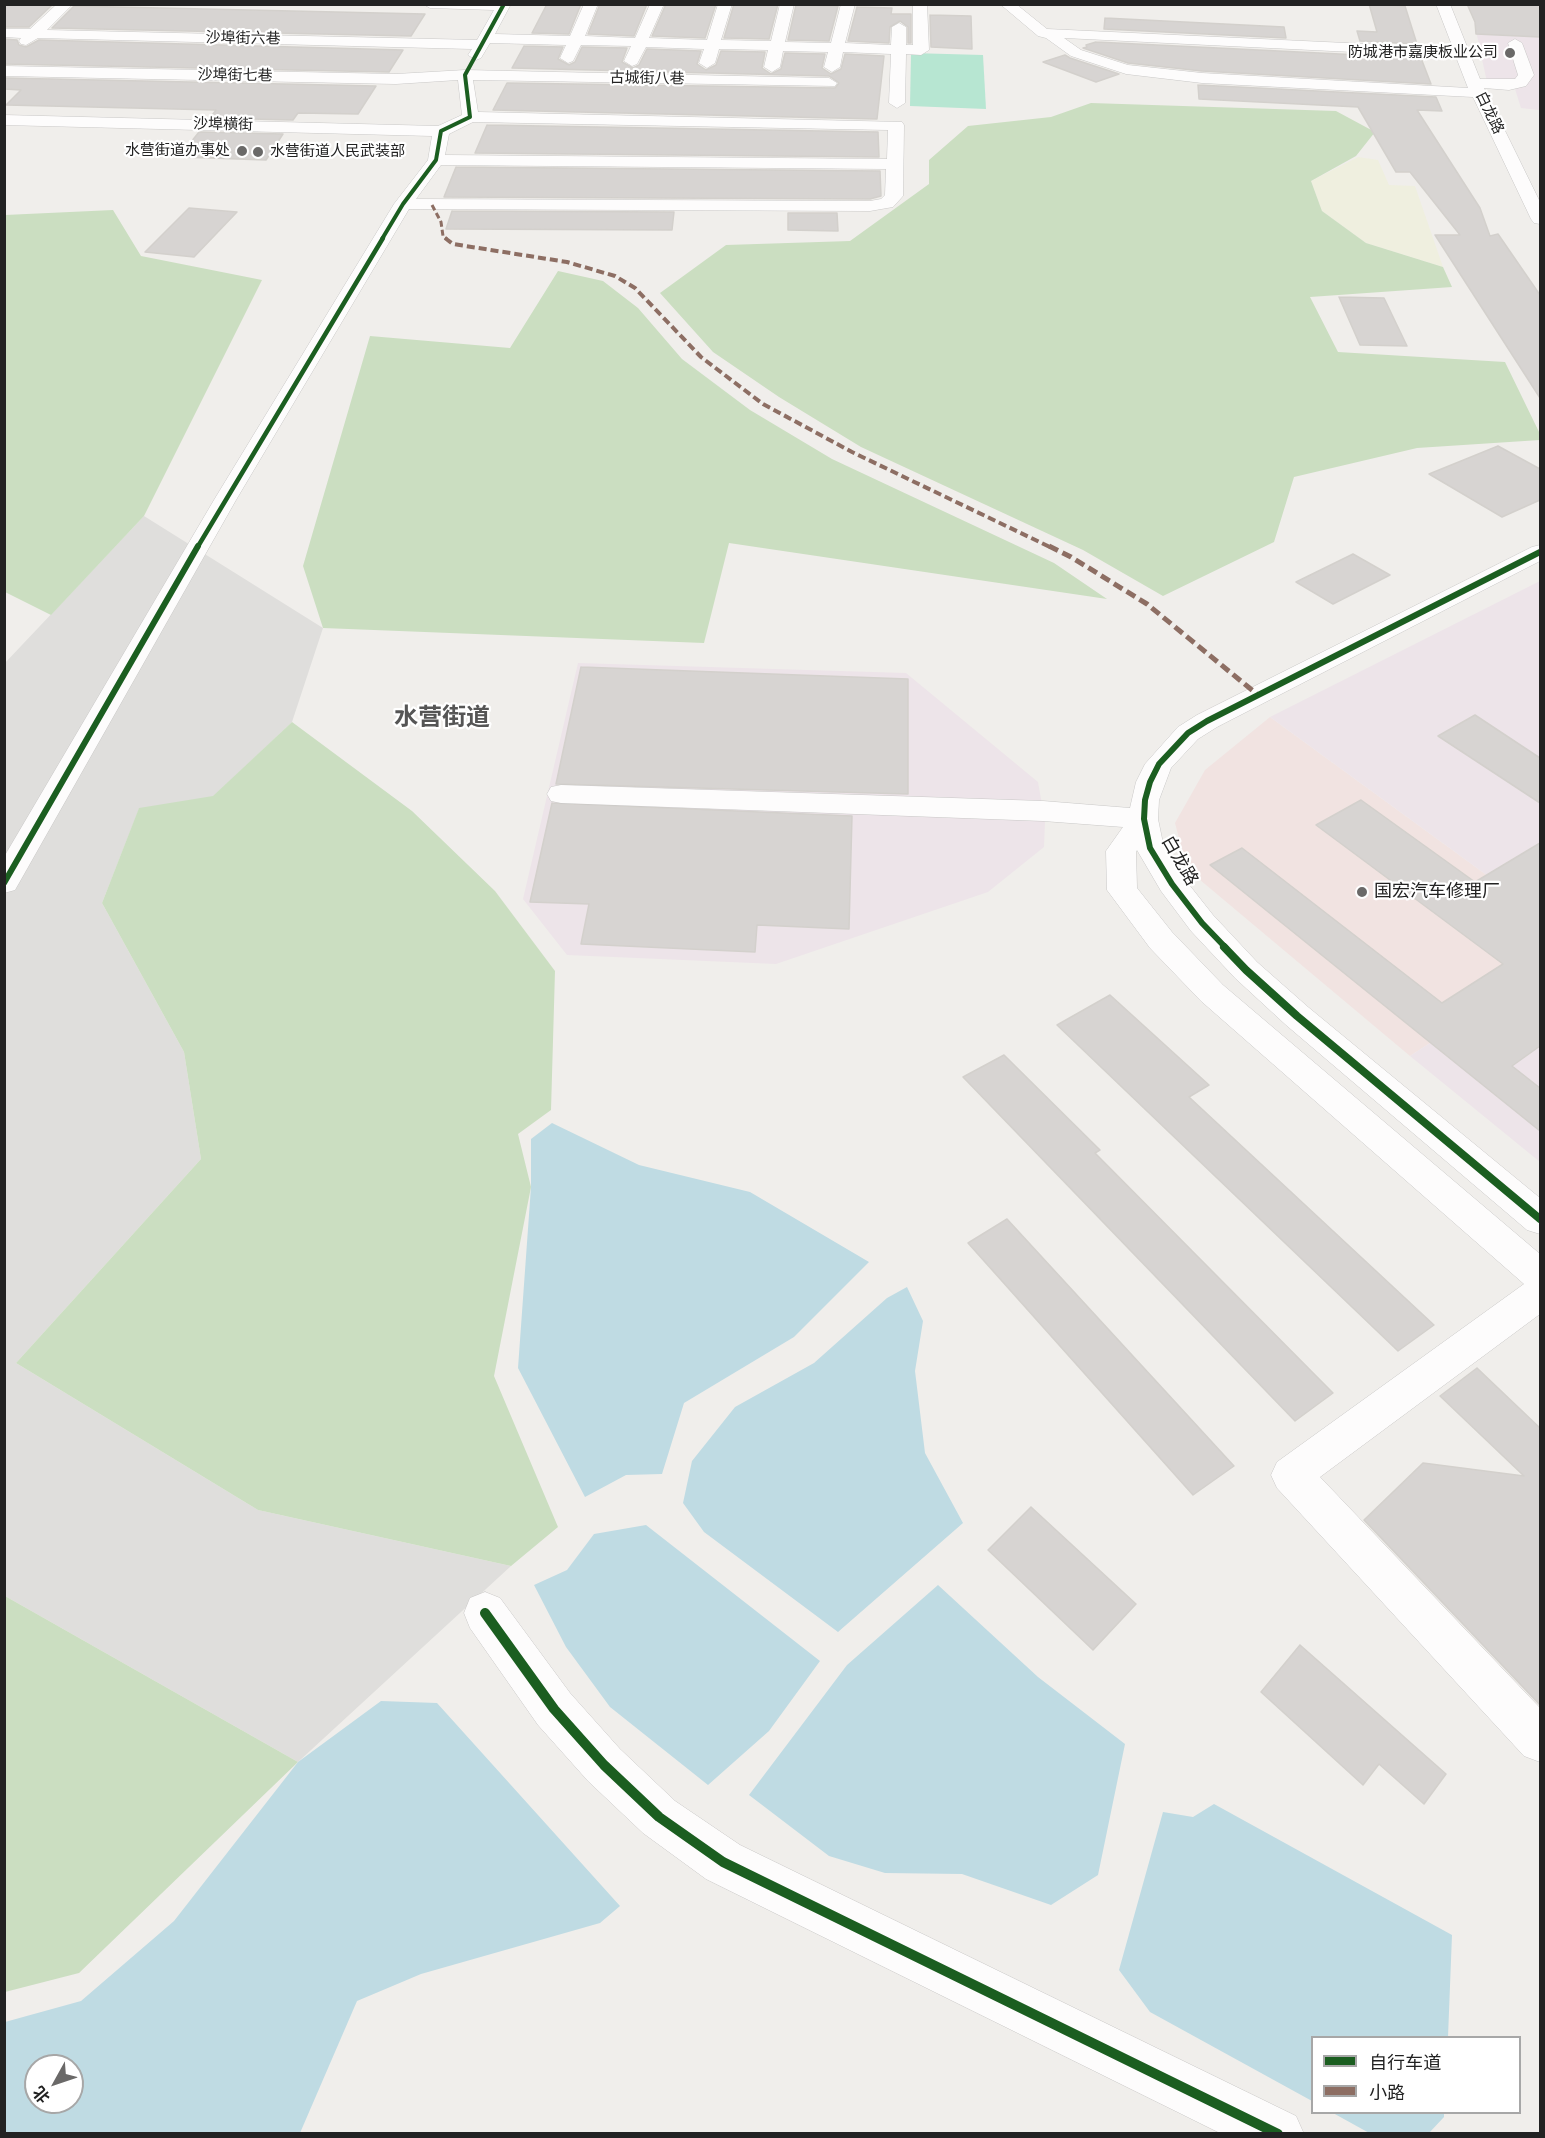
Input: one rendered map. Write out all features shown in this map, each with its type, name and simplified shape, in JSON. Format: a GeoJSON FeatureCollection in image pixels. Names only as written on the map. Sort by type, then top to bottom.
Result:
{"type":"FeatureCollection","features":[{"type":"Feature","properties":{"kind":"street"},"geometry":{"type":"LineString","coordinates":[[4,60],[66,4]]}},
{"type":"Feature","properties":{"kind":"street"},"geometry":{"type":"LineString","coordinates":[[430,4],[504,5],[465,75],[470,117]]}},
{"type":"Feature","properties":{"kind":"street"},"geometry":{"type":"LineString","coordinates":[[560,77],[591,4]]}},
{"type":"Feature","properties":{"kind":"street"},"geometry":{"type":"LineString","coordinates":[[625,78],[657,4]]}},
{"type":"Feature","properties":{"kind":"street"},"geometry":{"type":"LineString","coordinates":[[702,80],[725,4]]}},
{"type":"Feature","properties":{"kind":"street"},"geometry":{"type":"LineString","coordinates":[[768,81],[787,4]]}},
{"type":"Feature","properties":{"kind":"street"},"geometry":{"type":"LineString","coordinates":[[825,99],[848,4]]}},
{"type":"Feature","properties":{"kind":"street"},"geometry":{"type":"LineString","coordinates":[[897,103],[900,10],[937,4]]}},
{"type":"Feature","properties":{"kind":"street"},"geometry":{"type":"LineString","coordinates":[[1007,4],[1044,33],[1076,53],[1126,69],[1202,78],[1476,88],[1509,85],[1520,83],[1526,75],[1515,43]]}},
{"type":"Feature","properties":{"kind":"street","name":"白龙路"},"geometry":{"type":"LineString","coordinates":[[1443,4],[1460,53],[1476,88],[1535,196],[1540,219]]}},
{"type":"Feature","properties":{"kind":"street","name":"沙埠街六巷"},"geometry":{"type":"LineString","coordinates":[[4,33],[483,42],[576,40],[921,50],[920,5]]}},
{"type":"Feature","properties":{"kind":"street"},"geometry":{"type":"LineString","coordinates":[[1044,33],[1460,53]]}},
{"type":"Feature","properties":{"kind":"street","name":"沙埠街七巷"},"geometry":{"type":"LineString","coordinates":[[4,71],[396,79],[465,75]]}},
{"type":"Feature","properties":{"kind":"street","name":"古城街八巷"},"geometry":{"type":"LineString","coordinates":[[465,75],[829,82]]}},
{"type":"Feature","properties":{"kind":"street"},"geometry":{"type":"LineString","coordinates":[[4,883],[225,500],[403,204],[436,159],[441,130],[470,117],[896,124],[894,196],[887,203],[870,206],[403,204]]}},
{"type":"Feature","properties":{"kind":"street","name":"沙埠横街"},"geometry":{"type":"LineString","coordinates":[[4,120],[441,130]]}},
{"type":"Feature","properties":{"kind":"street"},"geometry":{"type":"LineString","coordinates":[[436,159],[895,164]]}},
{"type":"Feature","properties":{"kind":"street","name":"白龙路"},"geometry":{"type":"LineString","coordinates":[[1540,552],[1207,721],[1188,734],[1159,764],[1145,800],[1144,819],[1150,848],[1172,884],[1202,923],[1246,970],[1540,1219]]}},
{"type":"Feature","properties":{"kind":"street"},"geometry":{"type":"LineString","coordinates":[[561,794],[1043,811],[1144,819]]}},
{"type":"Feature","properties":{"kind":"street"},"geometry":{"type":"LineString","coordinates":[[1144,819],[1121,851],[1122,890],[1161,940],[1212,993],[1540,1276]]}},
{"type":"Feature","properties":{"kind":"street"},"geometry":{"type":"LineString","coordinates":[[1540,1293],[1292,1475],[1540,1740]]}},
{"type":"Feature","properties":{"kind":"street"},"geometry":{"type":"LineString","coordinates":[[485,1613],[554,1709],[604,1765],[658,1817],[723,1862],[1278,2133]]}},
{"type":"Feature","properties":{"kind":"shaded area","name":"防城港市嘉庚板业公司"},"geometry":{"type":"Polygon","coordinates":[[[1473,5],[1540,5],[1539,110],[1521,108],[1515,89],[1488,87],[1475,26],[1473,5]]]}},
{"type":"Feature","properties":{"kind":"shaded area"},"geometry":{"type":"Polygon","coordinates":[[[144,516],[323,628],[292,722],[213,797],[139,809],[102,903],[184,1052],[201,1159],[16,1363],[258,1510],[511,1566],[298,1762],[5,1596],[4,664],[144,516]]]}},
{"type":"Feature","properties":{"kind":"shaded area"},"geometry":{"type":"Polygon","coordinates":[[[1540,581],[1540,914],[1270,717],[1540,581]]]}},
{"type":"Feature","properties":{"kind":"shaded area"},"geometry":{"type":"Polygon","coordinates":[[[578,663],[906,673],[1038,782],[1045,821],[1044,847],[988,892],[776,964],[567,955],[523,899],[578,663]]]}},
{"type":"Feature","properties":{"kind":"shaded area","name":"国宏汽车修理厂"},"geometry":{"type":"Polygon","coordinates":[[[1270,717],[1540,914],[1540,972],[1410,1056],[1187,869],[1175,823],[1205,770],[1270,717]]]}},
{"type":"Feature","properties":{"kind":"shaded area"},"geometry":{"type":"Polygon","coordinates":[[[1540,972],[1540,1162],[1410,1056],[1540,972]]]}},
{"type":"Feature","properties":{"kind":"green space"},"geometry":{"type":"Polygon","coordinates":[[[911,53],[983,55],[986,109],[910,106],[911,53]]]}},
{"type":"Feature","properties":{"kind":"green space"},"geometry":{"type":"Polygon","coordinates":[[[1091,103],[1336,111],[1375,132],[1356,156],[1311,181],[1322,211],[1366,243],[1443,267],[1452,287],[1310,297],[1338,352],[1505,362],[1540,434],[1540,440],[1417,448],[1294,477],[1274,542],[1163,596],[1083,550],[861,447],[779,397],[713,352],[660,293],[726,245],[850,241],[929,184],[929,160],[968,126],[1051,117],[1091,103]]]}},
{"type":"Feature","properties":{"kind":"green space"},"geometry":{"type":"Polygon","coordinates":[[[1358,157],[1378,160],[1389,185],[1415,186],[1443,267],[1366,243],[1322,211],[1311,181],[1358,157]]]}},
{"type":"Feature","properties":{"kind":"green space"},"geometry":{"type":"Polygon","coordinates":[[[113,210],[141,256],[262,280],[144,516],[51,615],[5,592],[5,215],[113,210]]]}},
{"type":"Feature","properties":{"kind":"green space"},"geometry":{"type":"Polygon","coordinates":[[[558,271],[603,281],[638,308],[682,359],[750,410],[832,459],[1054,563],[1107,599],[729,543],[704,643],[323,628],[303,566],[370,336],[510,348],[558,271]]]}},
{"type":"Feature","properties":{"kind":"green space"},"geometry":{"type":"Polygon","coordinates":[[[292,722],[412,811],[495,891],[555,971],[551,1110],[518,1134],[531,1187],[494,1376],[558,1527],[511,1566],[258,1510],[16,1363],[201,1159],[184,1052],[102,903],[139,808],[213,796],[292,722]]]}},
{"type":"Feature","properties":{"kind":"green space"},"geometry":{"type":"Polygon","coordinates":[[[5,1596],[298,1762],[79,1973],[5,1992],[5,1596]]]}},
{"type":"Feature","properties":{"kind":"water"},"geometry":{"type":"Polygon","coordinates":[[[552,1123],[639,1165],[750,1192],[869,1262],[794,1337],[684,1403],[662,1474],[626,1475],[585,1497],[518,1368],[531,1187],[531,1139],[552,1123]]]}},
{"type":"Feature","properties":{"kind":"water"},"geometry":{"type":"Polygon","coordinates":[[[907,1287],[923,1321],[915,1371],[925,1453],[963,1523],[838,1632],[704,1532],[683,1503],[692,1461],[735,1407],[814,1363],[887,1298],[907,1287]]]}},
{"type":"Feature","properties":{"kind":"water"},"geometry":{"type":"Polygon","coordinates":[[[646,1525],[820,1661],[769,1731],[708,1785],[610,1707],[566,1647],[534,1585],[567,1570],[594,1534],[646,1525]]]}},
{"type":"Feature","properties":{"kind":"water"},"geometry":{"type":"Polygon","coordinates":[[[938,1585],[1038,1677],[1125,1744],[1098,1875],[1051,1905],[962,1874],[885,1873],[829,1856],[749,1795],[847,1665],[938,1585]]]}},
{"type":"Feature","properties":{"kind":"water"},"geometry":{"type":"Polygon","coordinates":[[[381,1701],[437,1703],[620,1906],[600,1923],[421,1974],[357,2001],[300,2133],[5,2133],[5,2022],[81,2001],[174,1921],[298,1762],[381,1701]]]}},
{"type":"Feature","properties":{"kind":"water"},"geometry":{"type":"Polygon","coordinates":[[[1214,1804],[1452,1935],[1448,2036],[1311,2036],[1311,2100],[1150,2012],[1119,1970],[1163,1812],[1193,1817],[1214,1804]]]}},
{"type":"Feature","properties":{"kind":"water"},"geometry":{"type":"Polygon","coordinates":[[[1335,2114],[1444,2114],[1444,2117],[1429,2133],[1371,2134],[1335,2114]]]}},
{"type":"Feature","properties":{"kind":"building"},"geometry":{"type":"Polygon","coordinates":[[[4,4],[52,5],[29,27],[4,27],[4,4]]]}},
{"type":"Feature","properties":{"kind":"building"},"geometry":{"type":"Polygon","coordinates":[[[547,4],[581,4],[569,34],[532,33],[547,4]]]}},
{"type":"Feature","properties":{"kind":"building"},"geometry":{"type":"Polygon","coordinates":[[[600,4],[647,4],[634,36],[588,34],[600,4]]]}},
{"type":"Feature","properties":{"kind":"building"},"geometry":{"type":"Polygon","coordinates":[[[666,4],[716,4],[705,38],[652,36],[666,4]]]}},
{"type":"Feature","properties":{"kind":"building"},"geometry":{"type":"Polygon","coordinates":[[[734,4],[778,4],[769,39],[724,38],[734,4]]]}},
{"type":"Feature","properties":{"kind":"building"},"geometry":{"type":"Polygon","coordinates":[[[1369,4],[1405,6],[1417,44],[1360,41],[1357,31],[1377,32],[1369,4]]]}},
{"type":"Feature","properties":{"kind":"building"},"geometry":{"type":"Polygon","coordinates":[[[1467,4],[1540,4],[1540,37],[1476,34],[1475,22],[1467,4]]]}},
{"type":"Feature","properties":{"kind":"building"},"geometry":{"type":"Polygon","coordinates":[[[796,5],[838,6],[829,41],[788,40],[796,5]]]}},
{"type":"Feature","properties":{"kind":"building"},"geometry":{"type":"Polygon","coordinates":[[[74,6],[425,14],[411,36],[52,28],[74,6]]]}},
{"type":"Feature","properties":{"kind":"building"},"geometry":{"type":"Polygon","coordinates":[[[857,7],[892,8],[891,14],[911,14],[911,43],[908,43],[908,27],[900,21],[890,27],[889,43],[848,41],[857,7]]]}},
{"type":"Feature","properties":{"kind":"building"},"geometry":{"type":"Polygon","coordinates":[[[930,15],[971,16],[972,49],[931,47],[930,15]]]}},
{"type":"Feature","properties":{"kind":"building"},"geometry":{"type":"Polygon","coordinates":[[[1105,18],[1284,27],[1286,38],[1104,29],[1105,18]]]}},
{"type":"Feature","properties":{"kind":"building"},"geometry":{"type":"Polygon","coordinates":[[[4,39],[17,40],[19,45],[26,47],[39,40],[403,50],[389,72],[4,64],[4,39]]]}},
{"type":"Feature","properties":{"kind":"building"},"geometry":{"type":"Polygon","coordinates":[[[1096,42],[1421,58],[1431,84],[1202,71],[1128,63],[1083,48],[1096,42]]]}},
{"type":"Feature","properties":{"kind":"building"},"geometry":{"type":"Polygon","coordinates":[[[524,46],[563,47],[558,59],[569,65],[575,62],[582,47],[627,48],[622,62],[633,68],[639,65],[647,49],[701,51],[697,64],[706,70],[716,65],[721,51],[765,52],[762,68],[771,74],[781,69],[785,53],[825,54],[822,68],[831,74],[841,69],[845,54],[884,56],[877,119],[493,110],[507,83],[835,88],[839,83],[829,76],[512,68],[524,46]]]}},
{"type":"Feature","properties":{"kind":"building"},"geometry":{"type":"Polygon","coordinates":[[[1065,55],[1119,74],[1096,82],[1043,62],[1065,55]]]}},
{"type":"Feature","properties":{"kind":"building"},"geometry":{"type":"Polygon","coordinates":[[[4,78],[376,86],[358,114],[298,113],[293,120],[210,118],[216,110],[6,105],[21,90],[4,89],[4,78]]]}},
{"type":"Feature","properties":{"kind":"building"},"geometry":{"type":"Polygon","coordinates":[[[1198,85],[1436,97],[1442,111],[1417,110],[1480,208],[1490,236],[1498,234],[1540,295],[1540,398],[1435,235],[1460,235],[1410,172],[1396,172],[1358,107],[1199,99],[1198,85]]]}},
{"type":"Feature","properties":{"kind":"building"},"geometry":{"type":"Polygon","coordinates":[[[487,125],[878,132],[879,157],[475,153],[487,125]]]}},
{"type":"Feature","properties":{"kind":"building"},"geometry":{"type":"Polygon","coordinates":[[[199,132],[283,134],[266,160],[179,157],[199,132]]]}},
{"type":"Feature","properties":{"kind":"building"},"geometry":{"type":"Polygon","coordinates":[[[456,167],[880,171],[881,196],[870,199],[444,197],[456,167]]]}},
{"type":"Feature","properties":{"kind":"building"},"geometry":{"type":"Polygon","coordinates":[[[189,208],[237,212],[194,257],[145,252],[189,208]]]}},
{"type":"Feature","properties":{"kind":"building"},"geometry":{"type":"Polygon","coordinates":[[[452,211],[674,212],[672,230],[446,229],[452,211]]]}},
{"type":"Feature","properties":{"kind":"building"},"geometry":{"type":"Polygon","coordinates":[[[788,213],[837,213],[838,231],[788,230],[788,213]]]}},
{"type":"Feature","properties":{"kind":"building"},"geometry":{"type":"Polygon","coordinates":[[[1339,297],[1384,298],[1407,346],[1360,345],[1339,297]]]}},
{"type":"Feature","properties":{"kind":"building"},"geometry":{"type":"Polygon","coordinates":[[[1498,446],[1540,469],[1540,500],[1502,517],[1429,474],[1498,446]]]}},
{"type":"Feature","properties":{"kind":"building"},"geometry":{"type":"Polygon","coordinates":[[[1353,554],[1390,575],[1333,604],[1296,582],[1353,554]]]}},
{"type":"Feature","properties":{"kind":"building"},"geometry":{"type":"Polygon","coordinates":[[[581,667],[908,679],[908,794],[556,784],[581,667]]]}},
{"type":"Feature","properties":{"kind":"building"},"geometry":{"type":"Polygon","coordinates":[[[1475,715],[1540,758],[1540,803],[1438,736],[1475,715]]]}},
{"type":"Feature","properties":{"kind":"building"},"geometry":{"type":"Polygon","coordinates":[[[1361,800],[1475,882],[1540,843],[1540,1046],[1512,1066],[1540,1088],[1540,1131],[1210,865],[1242,848],[1442,1003],[1503,964],[1316,825],[1361,800]]]}},
{"type":"Feature","properties":{"kind":"building"},"geometry":{"type":"Polygon","coordinates":[[[552,803],[852,816],[849,929],[757,925],[755,952],[581,944],[589,904],[530,902],[552,803]]]}},
{"type":"Feature","properties":{"kind":"building"},"geometry":{"type":"Polygon","coordinates":[[[1110,995],[1209,1085],[1189,1097],[1434,1325],[1398,1351],[1057,1025],[1110,995]]]}},
{"type":"Feature","properties":{"kind":"building"},"geometry":{"type":"Polygon","coordinates":[[[1004,1055],[1100,1150],[1095,1153],[1333,1393],[1295,1421],[963,1077],[1004,1055]]]}},
{"type":"Feature","properties":{"kind":"building"},"geometry":{"type":"Polygon","coordinates":[[[1007,1219],[1234,1466],[1193,1495],[968,1243],[1007,1219]]]}},
{"type":"Feature","properties":{"kind":"building"},"geometry":{"type":"Polygon","coordinates":[[[1477,1368],[1540,1428],[1540,1705],[1364,1520],[1423,1463],[1524,1476],[1440,1396],[1477,1368]]]}},
{"type":"Feature","properties":{"kind":"building"},"geometry":{"type":"Polygon","coordinates":[[[1031,1507],[1136,1604],[1093,1650],[988,1550],[1031,1507]]]}},
{"type":"Feature","properties":{"kind":"building"},"geometry":{"type":"Polygon","coordinates":[[[1300,1645],[1446,1774],[1424,1804],[1379,1764],[1363,1785],[1261,1692],[1300,1645]]]}},
{"type":"Feature","properties":{"kind":"marked path"},"geometry":{"type":"LineString","coordinates":[[432,205],[441,222],[443,236],[453,244],[567,262],[615,276],[635,288],[701,357],[763,404],[852,452],[1071,557],[1147,604],[1258,695]]}},
{"type":"Feature","properties":{"kind":"cycle path"},"geometry":{"type":"LineString","coordinates":[[4,883],[225,500],[403,204],[436,160],[441,131],[470,117],[465,75],[504,4]]}},
{"type":"Feature","properties":{"kind":"cycle path"},"geometry":{"type":"LineString","coordinates":[[1540,552],[1207,721],[1188,733],[1159,764],[1150,782],[1145,800],[1144,819],[1150,848],[1172,884],[1202,923],[1246,970],[1297,1016],[1540,1219]]}},
{"type":"Feature","properties":{"kind":"cycle path"},"geometry":{"type":"LineString","coordinates":[[485,1613],[554,1709],[604,1765],[659,1817],[723,1862],[1278,2134]]}},
{"type":"Feature","properties":{"kind":"place","name":"防城港市嘉庚板业公司"},"geometry":{"type":"Point","coordinates":[1510,53]}},
{"type":"Feature","properties":{"kind":"place","name":"水营街道办事处"},"geometry":{"type":"Point","coordinates":[242,151]}},
{"type":"Feature","properties":{"kind":"place","name":"水营街道人民武装部"},"geometry":{"type":"Point","coordinates":[258,152]}},
{"type":"Feature","properties":{"kind":"place","name":"国宏汽车修理厂"},"geometry":{"type":"Point","coordinates":[1362,892]}},
{"type":"Feature","properties":{"kind":"district","name":"水营街道"},"geometry":{"type":"Point","coordinates":[442,719]}}]}
